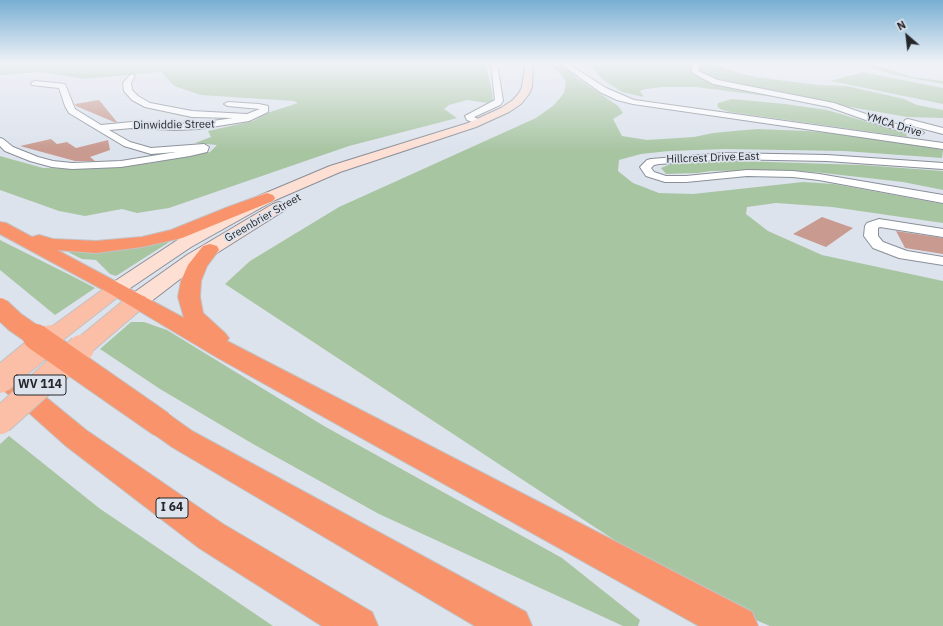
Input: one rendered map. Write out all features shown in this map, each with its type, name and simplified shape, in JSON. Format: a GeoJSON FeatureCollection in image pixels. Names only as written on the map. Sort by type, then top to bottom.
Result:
{"type":"FeatureCollection","features":[{"type":"Feature","properties":{"kind":"highway"},"geometry":{"type":"LineString","coordinates":[[0,228],[52,244],[96,247],[118,246],[176,234],[267,198]]}},
{"type":"Feature","properties":{"kind":"highway"},"geometry":{"type":"LineString","coordinates":[[0,228],[116,289],[227,352],[738,626]]}},
{"type":"Feature","properties":{"kind":"highway"},"geometry":{"type":"LineString","coordinates":[[210,250],[198,265],[191,281],[189,297],[193,314],[214,334],[227,352]]}},
{"type":"Feature","properties":{"kind":"highway"},"geometry":{"type":"LineString","coordinates":[[0,308],[15,322],[182,440],[512,626]]}},
{"type":"Feature","properties":{"kind":"highway","name":"I 64"},"geometry":{"type":"LineString","coordinates":[[0,373],[76,438],[211,536],[358,626]]}},
{"type":"Feature","properties":{"kind":"main road","name":"Greenbrier Street"},"geometry":{"type":"LineString","coordinates":[[0,380],[51,338],[116,289],[185,243],[267,198],[335,169],[480,122],[513,105],[525,92]]}},
{"type":"Feature","properties":{"kind":"main road","name":"Greenbrier Street"},"geometry":{"type":"LineString","coordinates":[[0,421],[81,348],[137,301],[210,250],[275,210],[346,175],[407,151],[474,130],[511,115],[534,96],[535,92]]}},
{"type":"Feature","properties":{"kind":"street"},"geometry":{"type":"LineString","coordinates":[[0,141],[9,149],[34,159],[52,164],[72,166],[121,164],[190,154],[203,150],[204,147],[160,151],[146,150],[127,144],[72,111],[68,106],[64,92]]}},
{"type":"Feature","properties":{"kind":"street","name":"Dinwiddie Street"},"geometry":{"type":"LineString","coordinates":[[129,92],[141,102],[164,109],[192,114],[248,117]]}},
{"type":"Feature","properties":{"kind":"street"},"geometry":{"type":"LineString","coordinates":[[480,122],[470,118],[469,116],[498,103],[499,92]]}},
{"type":"Feature","properties":{"kind":"street"},"geometry":{"type":"LineString","coordinates":[[608,92],[633,102],[943,146]]}},
{"type":"Feature","properties":{"kind":"street","name":"YMCA Drive"},"geometry":{"type":"LineString","coordinates":[[767,92],[831,105],[900,128],[943,138]]}},
{"type":"Feature","properties":{"kind":"street"},"geometry":{"type":"LineString","coordinates":[[217,104],[259,106],[265,108],[264,112],[248,117]]}},
{"type":"Feature","properties":{"kind":"street"},"geometry":{"type":"LineString","coordinates":[[164,109],[194,105]]}},
{"type":"Feature","properties":{"kind":"street"},"geometry":{"type":"LineString","coordinates":[[853,112],[882,116],[943,131]]}},
{"type":"Feature","properties":{"kind":"street","name":"Dinwiddie Street"},"geometry":{"type":"LineString","coordinates":[[100,128],[132,125],[163,127],[199,126],[236,121],[248,117]]}},
{"type":"Feature","properties":{"kind":"street","name":"Hillcrest Drive East"},"geometry":{"type":"LineString","coordinates":[[943,166],[828,158],[725,156],[651,162],[645,167],[650,174],[665,178],[686,179],[747,173],[793,174],[832,179],[943,199]]}},
{"type":"Feature","properties":{"kind":"street"},"geometry":{"type":"LineString","coordinates":[[943,233],[879,223],[872,226],[872,236],[878,245],[904,254],[943,262]]}},
{"type":"Feature","properties":{"kind":"green space"},"geometry":{"type":"Polygon","coordinates":[[[193,92],[492,92],[493,101],[487,103],[467,100],[449,105],[444,109],[457,118],[349,146],[169,208],[137,213],[122,209],[85,216],[59,211],[0,190],[0,156],[43,168],[97,169],[152,163],[210,152],[217,145],[195,143],[211,137],[208,131],[253,121],[267,113],[298,103],[294,101],[201,95],[193,92]]]}},
{"type":"Feature","properties":{"kind":"green space"},"geometry":{"type":"Polygon","coordinates":[[[598,92],[618,106],[623,113],[613,119],[622,136],[647,140],[694,137],[713,133],[758,129],[807,131],[860,136],[943,150],[942,158],[844,151],[725,149],[669,151],[641,154],[619,160],[618,171],[633,183],[659,193],[693,194],[803,182],[834,184],[943,204],[943,223],[832,207],[776,203],[747,207],[746,214],[768,231],[822,255],[943,281],[943,626],[770,626],[701,597],[225,284],[250,261],[339,207],[536,118],[554,105],[564,93],[598,92]]]}},
{"type":"Feature","properties":{"kind":"green space"},"geometry":{"type":"Polygon","coordinates":[[[623,92],[641,92],[644,97],[623,92]]]}},
{"type":"Feature","properties":{"kind":"green space"},"geometry":{"type":"Polygon","coordinates":[[[737,92],[874,92],[904,99],[917,105],[943,110],[943,118],[907,117],[844,106],[737,92]]]}},
{"type":"Feature","properties":{"kind":"green space"},"geometry":{"type":"Polygon","coordinates":[[[886,92],[943,92],[943,104],[886,92]]]}},
{"type":"Feature","properties":{"kind":"green space"},"geometry":{"type":"Polygon","coordinates":[[[732,99],[827,110],[905,133],[908,137],[730,112],[720,109],[717,106],[718,103],[732,99]]]}},
{"type":"Feature","properties":{"kind":"green space"},"geometry":{"type":"Polygon","coordinates":[[[707,160],[862,165],[943,171],[943,190],[903,182],[814,172],[785,170],[711,171],[666,174],[661,168],[678,161],[707,160]]]}},
{"type":"Feature","properties":{"kind":"green space"},"geometry":{"type":"Polygon","coordinates":[[[174,239],[116,276],[110,274],[96,260],[82,259],[66,251],[88,252],[174,239]]]}},
{"type":"Feature","properties":{"kind":"green space"},"geometry":{"type":"Polygon","coordinates":[[[0,240],[95,288],[55,315],[0,270],[0,240]]]}},
{"type":"Feature","properties":{"kind":"green space"},"geometry":{"type":"Polygon","coordinates":[[[131,322],[144,322],[167,330],[324,426],[562,558],[640,620],[638,626],[623,626],[379,514],[253,444],[160,389],[100,349],[131,322]]]}},
{"type":"Feature","properties":{"kind":"green space"},"geometry":{"type":"Polygon","coordinates":[[[9,436],[99,508],[273,626],[0,626],[0,444],[9,436]]]}},
{"type":"Feature","properties":{"kind":"building"},"geometry":{"type":"Polygon","coordinates":[[[99,100],[117,122],[76,106],[75,104],[99,100]]]}},
{"type":"Feature","properties":{"kind":"building"},"geometry":{"type":"Polygon","coordinates":[[[51,139],[57,144],[67,142],[76,148],[108,140],[110,150],[90,157],[95,161],[75,161],[20,146],[51,139]]]}},
{"type":"Feature","properties":{"kind":"building"},"geometry":{"type":"Polygon","coordinates":[[[822,217],[853,228],[826,247],[793,234],[822,217]]]}},
{"type":"Feature","properties":{"kind":"building"},"geometry":{"type":"Polygon","coordinates":[[[896,231],[943,238],[943,254],[905,248],[896,231]]]}}]}
